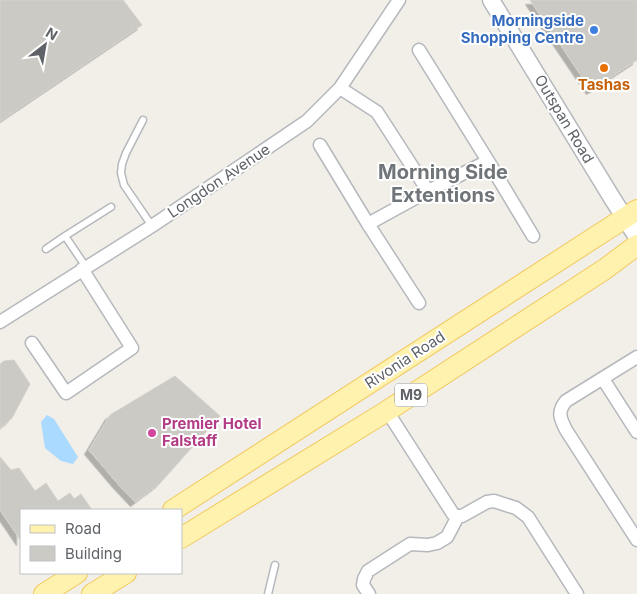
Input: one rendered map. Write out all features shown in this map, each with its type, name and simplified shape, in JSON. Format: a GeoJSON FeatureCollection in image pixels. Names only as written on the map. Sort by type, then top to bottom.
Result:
{"type":"FeatureCollection","features":[{"type":"Feature","properties":{"kind":"main road","name":"Rivonia Road"},"geometry":{"type":"LineString","coordinates":[[175,509],[630,214]]}},
{"type":"Feature","properties":{"kind":"main road","name":"M9"},"geometry":{"type":"LineString","coordinates":[[182,537],[386,411],[605,268],[637,245]]}},
{"type":"Feature","properties":{"kind":"main road"},"geometry":{"type":"LineString","coordinates":[[44,594],[75,574]]}},
{"type":"Feature","properties":{"kind":"main road"},"geometry":{"type":"LineString","coordinates":[[92,594],[124,574]]}},
{"type":"Feature","properties":{"kind":"street","name":"Longdon Avenue"},"geometry":{"type":"LineString","coordinates":[[0,322],[152,226],[307,121],[340,88],[399,0]]}},
{"type":"Feature","properties":{"kind":"street","name":"Outspan Road"},"geometry":{"type":"LineString","coordinates":[[491,0],[630,214],[637,237]]}},
{"type":"Feature","properties":{"kind":"street"},"geometry":{"type":"LineString","coordinates":[[419,50],[534,236]]}},
{"type":"Feature","properties":{"kind":"street"},"geometry":{"type":"LineString","coordinates":[[340,88],[377,112],[428,191]]}},
{"type":"Feature","properties":{"kind":"street"},"geometry":{"type":"LineString","coordinates":[[320,145],[419,304]]}},
{"type":"Feature","properties":{"kind":"street"},"geometry":{"type":"LineString","coordinates":[[368,224],[488,161]]}},
{"type":"Feature","properties":{"kind":"street"},"geometry":{"type":"LineString","coordinates":[[32,344],[66,393],[132,348],[84,268]]}},
{"type":"Feature","properties":{"kind":"street"},"geometry":{"type":"LineString","coordinates":[[637,357],[566,401],[560,407],[560,414],[566,430],[637,540]]}},
{"type":"Feature","properties":{"kind":"street"},"geometry":{"type":"LineString","coordinates":[[603,379],[637,432]]}},
{"type":"Feature","properties":{"kind":"street"},"geometry":{"type":"LineString","coordinates":[[386,411],[453,514],[462,516],[490,502],[498,502],[520,510],[528,517],[577,594]]}},
{"type":"Feature","properties":{"kind":"street"},"geometry":{"type":"LineString","coordinates":[[369,594],[363,585],[368,571],[410,544],[428,545],[437,543],[447,537],[458,516]]}},
{"type":"Feature","properties":{"kind":"lane"},"geometry":{"type":"LineString","coordinates":[[143,120],[126,153],[121,173],[124,184],[152,226]]}},
{"type":"Feature","properties":{"kind":"lane"},"geometry":{"type":"LineString","coordinates":[[46,249],[111,207]]}},
{"type":"Feature","properties":{"kind":"lane"},"geometry":{"type":"LineString","coordinates":[[65,236],[84,268]]}},
{"type":"Feature","properties":{"kind":"lane"},"geometry":{"type":"LineString","coordinates":[[268,594],[275,565]]}},
{"type":"Feature","properties":{"kind":"water"},"geometry":{"type":"Polygon","coordinates":[[[47,415],[54,419],[78,457],[73,464],[61,461],[45,448],[41,422],[47,415]]]}},
{"type":"Feature","properties":{"kind":"building"},"geometry":{"type":"Polygon","coordinates":[[[0,0],[123,0],[142,25],[0,121],[0,0]]]}},
{"type":"Feature","properties":{"kind":"building","name":"Morningside Shopping Centre"},"geometry":{"type":"Polygon","coordinates":[[[530,0],[637,0],[637,60],[591,90],[530,0]]]}},
{"type":"Feature","properties":{"kind":"building"},"geometry":{"type":"Polygon","coordinates":[[[14,360],[30,384],[12,418],[0,428],[0,364],[4,361],[14,360]]]}},
{"type":"Feature","properties":{"kind":"building","name":"Premier Hotel Falstaff"},"geometry":{"type":"Polygon","coordinates":[[[175,376],[220,416],[160,483],[135,502],[89,450],[110,415],[175,376]]]}},
{"type":"Feature","properties":{"kind":"building"},"geometry":{"type":"Polygon","coordinates":[[[0,457],[11,470],[19,468],[35,491],[46,483],[58,501],[70,493],[74,499],[81,494],[91,509],[20,509],[20,540],[0,510],[0,457]]]}},
{"type":"Feature","properties":{"kind":"place","name":"Morningside Shopping Centre"},"geometry":{"type":"Point","coordinates":[594,30]}},
{"type":"Feature","properties":{"kind":"place","name":"Tashas"},"geometry":{"type":"Point","coordinates":[604,68]}},
{"type":"Feature","properties":{"kind":"place","name":"Premier Hotel Falstaff"},"geometry":{"type":"Point","coordinates":[152,433]}},
{"type":"Feature","properties":{"kind":"district","name":"Morning Side Extentions"},"geometry":{"type":"Point","coordinates":[443,184]}}]}
